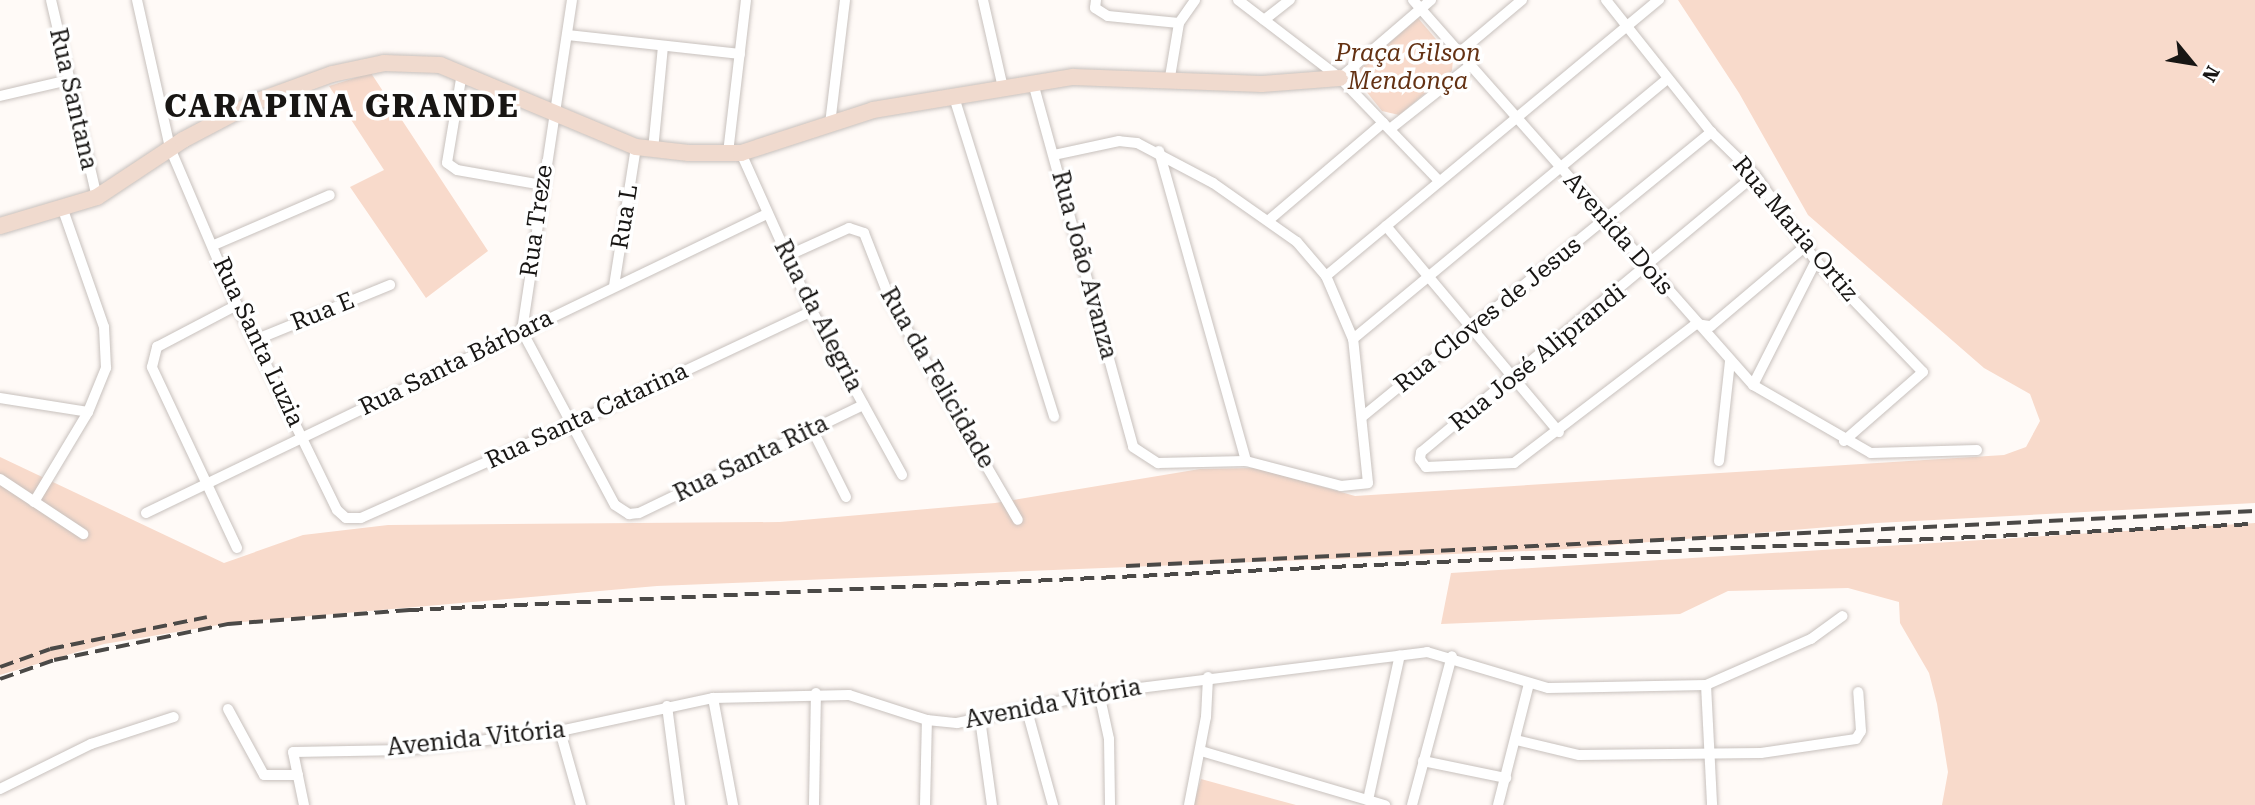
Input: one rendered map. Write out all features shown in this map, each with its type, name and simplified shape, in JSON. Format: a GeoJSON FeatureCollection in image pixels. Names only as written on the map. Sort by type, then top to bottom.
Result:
{"type":"FeatureCollection","features":[{"type":"Feature","properties":{"kind":"street","name":"Rua Santana"},"geometry":{"type":"LineString","coordinates":[[51,0],[97,197]]}},
{"type":"Feature","properties":{"kind":"street","name":"Rua Santa Luzia"},"geometry":{"type":"LineString","coordinates":[[137,0],[170,148],[214,245],[237,305],[337,510],[346,518],[361,518]]}},
{"type":"Feature","properties":{"kind":"street","name":"Rua Treze"},"geometry":{"type":"LineString","coordinates":[[522,331],[572,0]]}},
{"type":"Feature","properties":{"kind":"street"},"geometry":{"type":"LineString","coordinates":[[735,153],[740,54],[747,0]]}},
{"type":"Feature","properties":{"kind":"street"},"geometry":{"type":"LineString","coordinates":[[830,124],[845,0]]}},
{"type":"Feature","properties":{"kind":"street"},"geometry":{"type":"LineString","coordinates":[[983,0],[1003,88]]}},
{"type":"Feature","properties":{"kind":"street"},"geometry":{"type":"LineString","coordinates":[[1096,0],[1095,8],[1108,16],[1179,23]]}},
{"type":"Feature","properties":{"kind":"street"},"geometry":{"type":"LineString","coordinates":[[1170,77],[1179,23],[1195,0]]}},
{"type":"Feature","properties":{"kind":"street"},"geometry":{"type":"LineString","coordinates":[[1238,0],[1340,79],[1439,181]]}},
{"type":"Feature","properties":{"kind":"street"},"geometry":{"type":"LineString","coordinates":[[1264,20],[1290,0]]}},
{"type":"Feature","properties":{"kind":"street"},"geometry":{"type":"LineString","coordinates":[[0,226],[63,210],[97,197],[170,148],[255,102],[332,74],[415,61],[462,73],[636,147],[735,153],[873,110],[1033,83],[1100,75],[1262,84],[1340,79],[1417,4],[1431,0]]}},
{"type":"Feature","properties":{"kind":"street"},"geometry":{"type":"LineString","coordinates":[[1460,51],[1522,0]]}},
{"type":"Feature","properties":{"kind":"street","name":"Rua Maria Ortiz"},"geometry":{"type":"LineString","coordinates":[[1606,0],[1628,24],[1667,79],[1711,132],[1755,175],[1808,244],[1816,261],[1923,372],[1844,441]]}},
{"type":"Feature","properties":{"kind":"street"},"geometry":{"type":"LineString","coordinates":[[1326,276],[1514,116],[1659,0]]}},
{"type":"Feature","properties":{"kind":"street","name":"Avenida Dois"},"geometry":{"type":"LineString","coordinates":[[1417,4],[1696,324],[1753,384],[1844,441],[1871,453],[1977,450]]}},
{"type":"Feature","properties":{"kind":"street"},"geometry":{"type":"LineString","coordinates":[[568,35],[740,54]]}},
{"type":"Feature","properties":{"kind":"street"},"geometry":{"type":"LineString","coordinates":[[653,150],[663,46]]}},
{"type":"Feature","properties":{"kind":"street"},"geometry":{"type":"LineString","coordinates":[[1269,220],[1387,126],[1471,65]]}},
{"type":"Feature","properties":{"kind":"street"},"geometry":{"type":"LineString","coordinates":[[462,73],[447,163],[457,170],[542,185]]}},
{"type":"Feature","properties":{"kind":"street"},"geometry":{"type":"LineString","coordinates":[[1353,339],[1432,278],[1667,79]]}},
{"type":"Feature","properties":{"kind":"street"},"geometry":{"type":"LineString","coordinates":[[0,96],[68,80]]}},
{"type":"Feature","properties":{"kind":"street","name":"Rua João Avanza"},"geometry":{"type":"LineString","coordinates":[[1033,83],[1055,155],[1133,447],[1158,463],[1246,461]]}},
{"type":"Feature","properties":{"kind":"street"},"geometry":{"type":"LineString","coordinates":[[954,97],[1054,417]]}},
{"type":"Feature","properties":{"kind":"street","name":"Rua Cloves de Jesus"},"geometry":{"type":"LineString","coordinates":[[1362,417],[1711,132]]}},
{"type":"Feature","properties":{"kind":"street"},"geometry":{"type":"LineString","coordinates":[[1055,155],[1119,141],[1159,151],[1269,220],[1326,276],[1353,339],[1371,474],[1363,486],[1341,486],[1246,461],[1159,151]]}},
{"type":"Feature","properties":{"kind":"street","name":"Rua L"},"geometry":{"type":"LineString","coordinates":[[614,286],[636,147]]}},
{"type":"Feature","properties":{"kind":"street","name":"Rua da Alegria"},"geometry":{"type":"LineString","coordinates":[[735,153],[768,214],[812,311],[902,475]]}},
{"type":"Feature","properties":{"kind":"street","name":"Rua José Aliprandi"},"geometry":{"type":"LineString","coordinates":[[1559,432],[1514,463],[1426,467],[1420,459],[1421,452],[1516,379],[1755,175]]}},
{"type":"Feature","properties":{"kind":"street"},"geometry":{"type":"LineString","coordinates":[[214,245],[330,195]]}},
{"type":"Feature","properties":{"kind":"street"},"geometry":{"type":"LineString","coordinates":[[34,502],[88,412],[106,368],[107,348],[63,210]]}},
{"type":"Feature","properties":{"kind":"street","name":"Rua Santa Bárbara"},"geometry":{"type":"LineString","coordinates":[[146,513],[768,214]]}},
{"type":"Feature","properties":{"kind":"street"},"geometry":{"type":"LineString","coordinates":[[1387,226],[1559,432],[1696,324],[1711,326],[1808,244]]}},
{"type":"Feature","properties":{"kind":"street","name":"Rua da Felicidade"},"geometry":{"type":"LineString","coordinates":[[787,256],[849,228],[864,233],[891,302],[1018,520]]}},
{"type":"Feature","properties":{"kind":"street"},"geometry":{"type":"LineString","coordinates":[[1753,384],[1816,261]]}},
{"type":"Feature","properties":{"kind":"street","name":"Rua E"},"geometry":{"type":"LineString","coordinates":[[255,340],[390,285]]}},
{"type":"Feature","properties":{"kind":"street"},"geometry":{"type":"LineString","coordinates":[[237,305],[157,347],[152,367],[237,548]]}},
{"type":"Feature","properties":{"kind":"street","name":"Rua Santa Catarina"},"geometry":{"type":"LineString","coordinates":[[361,518],[570,425],[812,311]]}},
{"type":"Feature","properties":{"kind":"street"},"geometry":{"type":"LineString","coordinates":[[522,331],[570,425]]}},
{"type":"Feature","properties":{"kind":"street"},"geometry":{"type":"LineString","coordinates":[[1719,461],[1730,361]]}},
{"type":"Feature","properties":{"kind":"street"},"geometry":{"type":"LineString","coordinates":[[0,398],[88,412]]}},
{"type":"Feature","properties":{"kind":"street","name":"Rua Santa Rita"},"geometry":{"type":"LineString","coordinates":[[570,425],[615,505],[629,514],[639,513],[863,405]]}},
{"type":"Feature","properties":{"kind":"street"},"geometry":{"type":"LineString","coordinates":[[812,429],[846,497]]}},
{"type":"Feature","properties":{"kind":"street"},"geometry":{"type":"LineString","coordinates":[[0,479],[83,534]]}},
{"type":"Feature","properties":{"kind":"street"},"geometry":{"type":"LineString","coordinates":[[1712,805],[1712,755],[1706,685],[1811,639],[1843,616]]}},
{"type":"Feature","properties":{"kind":"street"},"geometry":{"type":"LineString","coordinates":[[1368,800],[1400,655]]}},
{"type":"Feature","properties":{"kind":"street","name":"Avenida Vitória"},"geometry":{"type":"LineString","coordinates":[[304,805],[293,752],[405,750],[560,731],[713,698],[816,693],[876,701],[927,720],[980,719],[1099,692],[1208,677],[1328,668],[1400,655],[1452,656],[1530,683],[1571,691],[1706,685]]}},
{"type":"Feature","properties":{"kind":"street"},"geometry":{"type":"LineString","coordinates":[[1412,805],[1452,656]]}},
{"type":"Feature","properties":{"kind":"street"},"geometry":{"type":"LineString","coordinates":[[1189,805],[1201,751],[1208,677]]}},
{"type":"Feature","properties":{"kind":"street"},"geometry":{"type":"LineString","coordinates":[[1498,805],[1530,683]]}},
{"type":"Feature","properties":{"kind":"street"},"geometry":{"type":"LineString","coordinates":[[1099,692],[1109,739],[1110,805]]}},
{"type":"Feature","properties":{"kind":"street"},"geometry":{"type":"LineString","coordinates":[[1517,740],[1579,755],[1712,755],[1856,739],[1861,731],[1858,692]]}},
{"type":"Feature","properties":{"kind":"street"},"geometry":{"type":"LineString","coordinates":[[814,805],[816,693]]}},
{"type":"Feature","properties":{"kind":"street"},"geometry":{"type":"LineString","coordinates":[[713,698],[733,805]]}},
{"type":"Feature","properties":{"kind":"street"},"geometry":{"type":"LineString","coordinates":[[667,706],[680,805]]}},
{"type":"Feature","properties":{"kind":"street"},"geometry":{"type":"LineString","coordinates":[[1026,707],[1053,805]]}},
{"type":"Feature","properties":{"kind":"street"},"geometry":{"type":"LineString","coordinates":[[228,709],[264,775],[298,775]]}},
{"type":"Feature","properties":{"kind":"street"},"geometry":{"type":"LineString","coordinates":[[0,789],[91,744],[174,717]]}},
{"type":"Feature","properties":{"kind":"street"},"geometry":{"type":"LineString","coordinates":[[980,719],[992,805]]}},
{"type":"Feature","properties":{"kind":"street"},"geometry":{"type":"LineString","coordinates":[[925,805],[927,720]]}},
{"type":"Feature","properties":{"kind":"street"},"geometry":{"type":"LineString","coordinates":[[560,731],[581,805]]}},
{"type":"Feature","properties":{"kind":"street"},"geometry":{"type":"LineString","coordinates":[[1201,751],[1385,805]]}},
{"type":"Feature","properties":{"kind":"street"},"geometry":{"type":"LineString","coordinates":[[1423,761],[1506,778]]}},
{"type":"Feature","properties":{"kind":"green space"},"geometry":{"type":"Polygon","coordinates":[[[1678,0],[2255,0],[2255,503],[1877,523],[1554,550],[657,586],[230,623],[104,644],[0,675],[0,457],[224,563],[303,535],[388,525],[780,522],[995,503],[1200,469],[1256,468],[1355,496],[2004,455],[2026,447],[2040,421],[2030,394],[1984,368],[1808,215],[1739,93],[1678,0]]]}},
{"type":"Feature","properties":{"kind":"green space","name":"Praça Gilson Mendonça"},"geometry":{"type":"Polygon","coordinates":[[[1418,18],[1453,59],[1452,71],[1399,115],[1382,111],[1353,75],[1418,18]]]}},
{"type":"Feature","properties":{"kind":"green space"},"geometry":{"type":"Polygon","coordinates":[[[371,73],[488,251],[426,298],[350,187],[384,170],[329,86],[371,73]]]}},
{"type":"Feature","properties":{"kind":"green space"},"geometry":{"type":"Polygon","coordinates":[[[2255,523],[2255,805],[1942,805],[1948,772],[1937,704],[1929,673],[1900,623],[1899,602],[1848,588],[1728,591],[1680,614],[1441,624],[1451,573],[2255,523]]]}},
{"type":"Feature","properties":{"kind":"green space"},"geometry":{"type":"Polygon","coordinates":[[[1201,779],[1296,805],[1193,805],[1201,779]]]}},
{"type":"Feature","properties":{"kind":"railway"},"geometry":{"type":"LineString","coordinates":[[1126,566],[2255,511]]}},
{"type":"Feature","properties":{"kind":"railway"},"geometry":{"type":"LineString","coordinates":[[0,679],[54,660],[228,624],[409,610],[2255,524]]}},
{"type":"Feature","properties":{"kind":"railway"},"geometry":{"type":"LineString","coordinates":[[0,667],[50,649],[207,617]]}},
{"type":"Feature","properties":{"kind":"district","name":"CARAPINA GRANDE"},"geometry":{"type":"Point","coordinates":[342,106]}}]}
